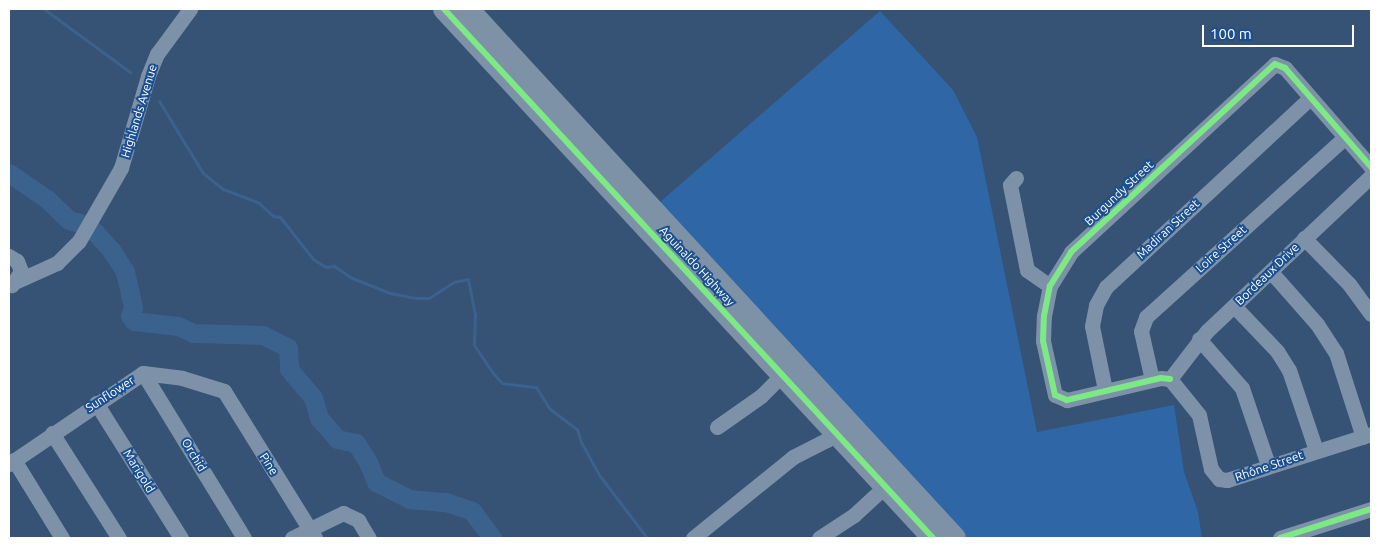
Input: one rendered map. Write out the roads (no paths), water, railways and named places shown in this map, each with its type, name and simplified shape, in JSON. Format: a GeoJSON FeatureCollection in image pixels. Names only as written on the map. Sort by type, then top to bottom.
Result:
{"type":"FeatureCollection","features":[{"type":"Feature","properties":{"kind":"highway","name":"Aguinaldo Highway"},"geometry":{"type":"LineString","coordinates":[[444,9],[699,271],[892,480],[955,538]]}},
{"type":"Feature","properties":{"kind":"highway","name":"Aguinaldo Highway"},"geometry":{"type":"LineString","coordinates":[[468,9],[699,271]]}},
{"type":"Feature","properties":{"kind":"highway","name":"Aguinaldo Highway"},"geometry":{"type":"LineString","coordinates":[[892,480],[933,538]]}},
{"type":"Feature","properties":{"kind":"street","name":"Highlands Avenue"},"geometry":{"type":"LineString","coordinates":[[13,284],[57,263],[78,241],[96,212],[130,148],[148,76],[158,54],[190,9]]}},
{"type":"Feature","properties":{"kind":"street","name":"Burgundy Street"},"geometry":{"type":"LineString","coordinates":[[1170,379],[1152,380],[1066,400],[1055,395],[1044,341],[1050,286],[1071,252],[1275,64],[1281,65],[1371,168]]}},
{"type":"Feature","properties":{"kind":"street","name":"Madiran Street"},"geometry":{"type":"LineString","coordinates":[[1105,390],[1092,326],[1096,305],[1106,288],[1310,98]]}},
{"type":"Feature","properties":{"kind":"street","name":"Loire Street"},"geometry":{"type":"LineString","coordinates":[[1152,380],[1141,331],[1146,317],[1345,137]]}},
{"type":"Feature","properties":{"kind":"street","name":"Bordeaux Drive"},"geometry":{"type":"LineString","coordinates":[[1170,379],[1199,339],[1371,176]]}},
{"type":"Feature","properties":{"kind":"street"},"geometry":{"type":"LineString","coordinates":[[1016,178],[1010,185],[1027,270],[1050,286]]}},
{"type":"Feature","properties":{"kind":"street"},"geometry":{"type":"LineString","coordinates":[[1304,238],[1352,288],[1371,314]]}},
{"type":"Feature","properties":{"kind":"street"},"geometry":{"type":"LineString","coordinates":[[13,259],[57,263]]}},
{"type":"Feature","properties":{"kind":"street"},"geometry":{"type":"LineString","coordinates":[[13,259],[20,271],[13,284]]}},
{"type":"Feature","properties":{"kind":"street"},"geometry":{"type":"LineString","coordinates":[[1271,272],[1307,311],[1332,346],[1367,436]]}},
{"type":"Feature","properties":{"kind":"street"},"geometry":{"type":"LineString","coordinates":[[1234,306],[1277,350],[1289,370],[1316,450]]}},
{"type":"Feature","properties":{"kind":"street"},"geometry":{"type":"LineString","coordinates":[[1199,339],[1242,388],[1268,465]]}},
{"type":"Feature","properties":{"kind":"street"},"geometry":{"type":"LineString","coordinates":[[717,428],[761,396],[789,368]]}},
{"type":"Feature","properties":{"kind":"street","name":"Sunflower"},"geometry":{"type":"LineString","coordinates":[[12,462],[143,372],[182,378],[224,391]]}},
{"type":"Feature","properties":{"kind":"street","name":"Orchid"},"geometry":{"type":"LineString","coordinates":[[143,372],[244,538]]}},
{"type":"Feature","properties":{"kind":"street","name":"Rhône Street"},"geometry":{"type":"LineString","coordinates":[[1170,379],[1199,415],[1214,475],[1227,480],[1268,465],[1367,436]]}},
{"type":"Feature","properties":{"kind":"street","name":"Pine"},"geometry":{"type":"LineString","coordinates":[[224,391],[312,533]]}},
{"type":"Feature","properties":{"kind":"street","name":"Marigold"},"geometry":{"type":"LineString","coordinates":[[96,403],[181,538]]}},
{"type":"Feature","properties":{"kind":"street"},"geometry":{"type":"LineString","coordinates":[[693,538],[793,457],[827,440],[842,425]]}},
{"type":"Feature","properties":{"kind":"street"},"geometry":{"type":"LineString","coordinates":[[52,433],[119,538]]}},
{"type":"Feature","properties":{"kind":"street"},"geometry":{"type":"LineString","coordinates":[[12,462],[62,538]]}},
{"type":"Feature","properties":{"kind":"street"},"geometry":{"type":"LineString","coordinates":[[819,538],[854,515],[892,480]]}},
{"type":"Feature","properties":{"kind":"street"},"geometry":{"type":"LineString","coordinates":[[1280,538],[1371,510]]}},
{"type":"Feature","properties":{"kind":"street"},"geometry":{"type":"LineString","coordinates":[[292,538],[312,533],[343,513],[358,520],[369,538]]}},
{"type":"Feature","properties":{"kind":"waterway"},"geometry":{"type":"LineString","coordinates":[[44,9],[130,72]]}},
{"type":"Feature","properties":{"kind":"waterway"},"geometry":{"type":"LineString","coordinates":[[159,101],[203,173],[223,189],[259,203],[273,216],[280,217],[313,259],[326,267],[334,266],[352,278],[390,293],[416,298],[429,298],[454,282],[468,279],[475,314],[474,345],[493,373],[502,383],[536,387],[550,409],[577,429],[581,442],[600,476],[647,538]]}},
{"type":"Feature","properties":{"kind":"waterway"},"geometry":{"type":"LineString","coordinates":[[9,173],[47,199],[69,220],[80,223]]}},
{"type":"Feature","properties":{"kind":"waterway"},"geometry":{"type":"LineString","coordinates":[[94,231],[112,251],[125,272],[133,307],[130,316],[134,321],[178,326],[193,333],[263,335],[288,348],[289,369],[313,398],[319,418],[337,439],[356,443],[368,462],[376,482],[409,499],[446,502],[472,511],[492,538]]}}]}
